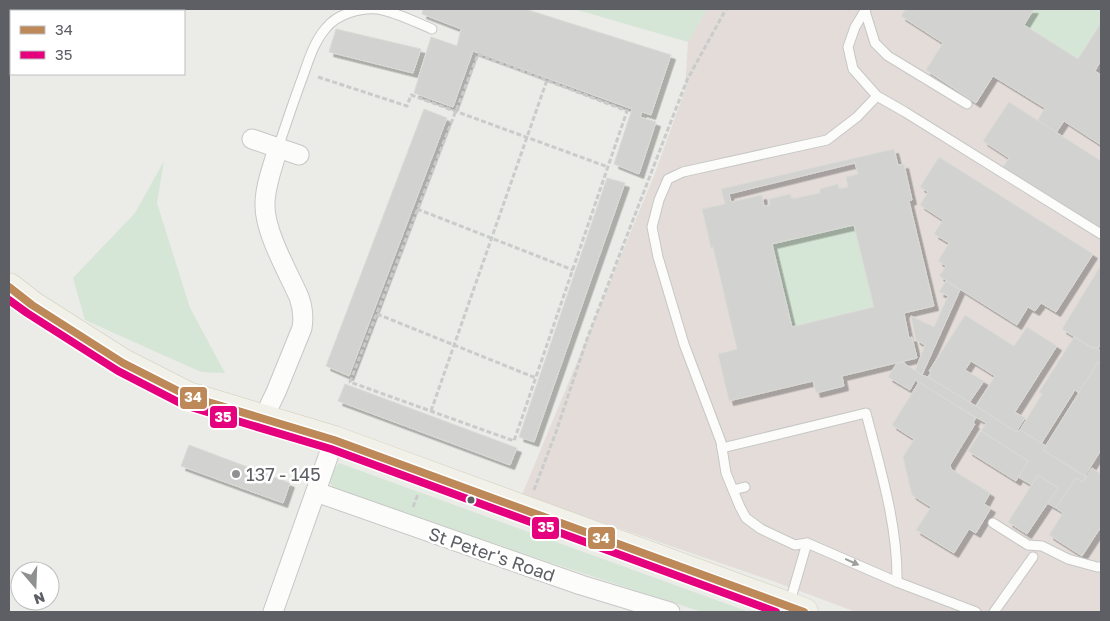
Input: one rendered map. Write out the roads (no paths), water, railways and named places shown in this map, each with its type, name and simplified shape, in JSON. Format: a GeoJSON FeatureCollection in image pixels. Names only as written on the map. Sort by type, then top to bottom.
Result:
{"type":"FeatureCollection","features":[{"type":"Feature","properties":{"kind":"main road"},"geometry":{"type":"LineString","coordinates":[[9,288],[32,305],[123,363],[188,396],[334,440],[529,513],[796,609]]}},
{"type":"Feature","properties":{"kind":"street"},"geometry":{"type":"LineString","coordinates":[[252,139],[299,155]]}},
{"type":"Feature","properties":{"kind":"street"},"geometry":{"type":"LineString","coordinates":[[263,419],[302,328],[304,318],[299,297],[269,228],[265,214],[265,202],[278,148]]}},
{"type":"Feature","properties":{"kind":"street"},"geometry":{"type":"LineString","coordinates":[[273,612],[334,440]]}},
{"type":"Feature","properties":{"kind":"street","name":"St Peter's Road"},"geometry":{"type":"LineString","coordinates":[[316,492],[581,585],[670,612]]}},
{"type":"Feature","properties":{"kind":"lane"},"geometry":{"type":"LineString","coordinates":[[278,148],[313,48],[327,26],[341,16],[362,9],[379,10],[399,15],[432,29]]}},
{"type":"Feature","properties":{"kind":"lane"},"geometry":{"type":"LineString","coordinates":[[866,10],[855,27],[848,47],[852,69],[877,96],[1101,234]]}},
{"type":"Feature","properties":{"kind":"lane"},"geometry":{"type":"LineString","coordinates":[[866,10],[875,43],[888,56],[966,104]]}},
{"type":"Feature","properties":{"kind":"lane"},"geometry":{"type":"LineString","coordinates":[[877,96],[857,116],[827,140],[683,172],[668,179],[659,200],[652,227],[658,257],[684,344],[722,448],[726,473],[746,518],[761,529],[795,545],[807,542],[897,582],[976,612]]}},
{"type":"Feature","properties":{"kind":"lane"},"geometry":{"type":"LineString","coordinates":[[722,448],[866,413],[877,454],[896,544],[897,582]]}},
{"type":"Feature","properties":{"kind":"lane"},"geometry":{"type":"LineString","coordinates":[[733,490],[745,487]]}},
{"type":"Feature","properties":{"kind":"lane"},"geometry":{"type":"LineString","coordinates":[[993,523],[1028,545],[1042,546],[1068,559],[1101,567]]}},
{"type":"Feature","properties":{"kind":"lane"},"geometry":{"type":"LineString","coordinates":[[796,609],[807,542]]}},
{"type":"Feature","properties":{"kind":"lane"},"geometry":{"type":"LineString","coordinates":[[994,612],[1033,557]]}},
{"type":"Feature","properties":{"kind":"place","name":"137 - 145"},"geometry":{"type":"Point","coordinates":[236,474]}}]}
